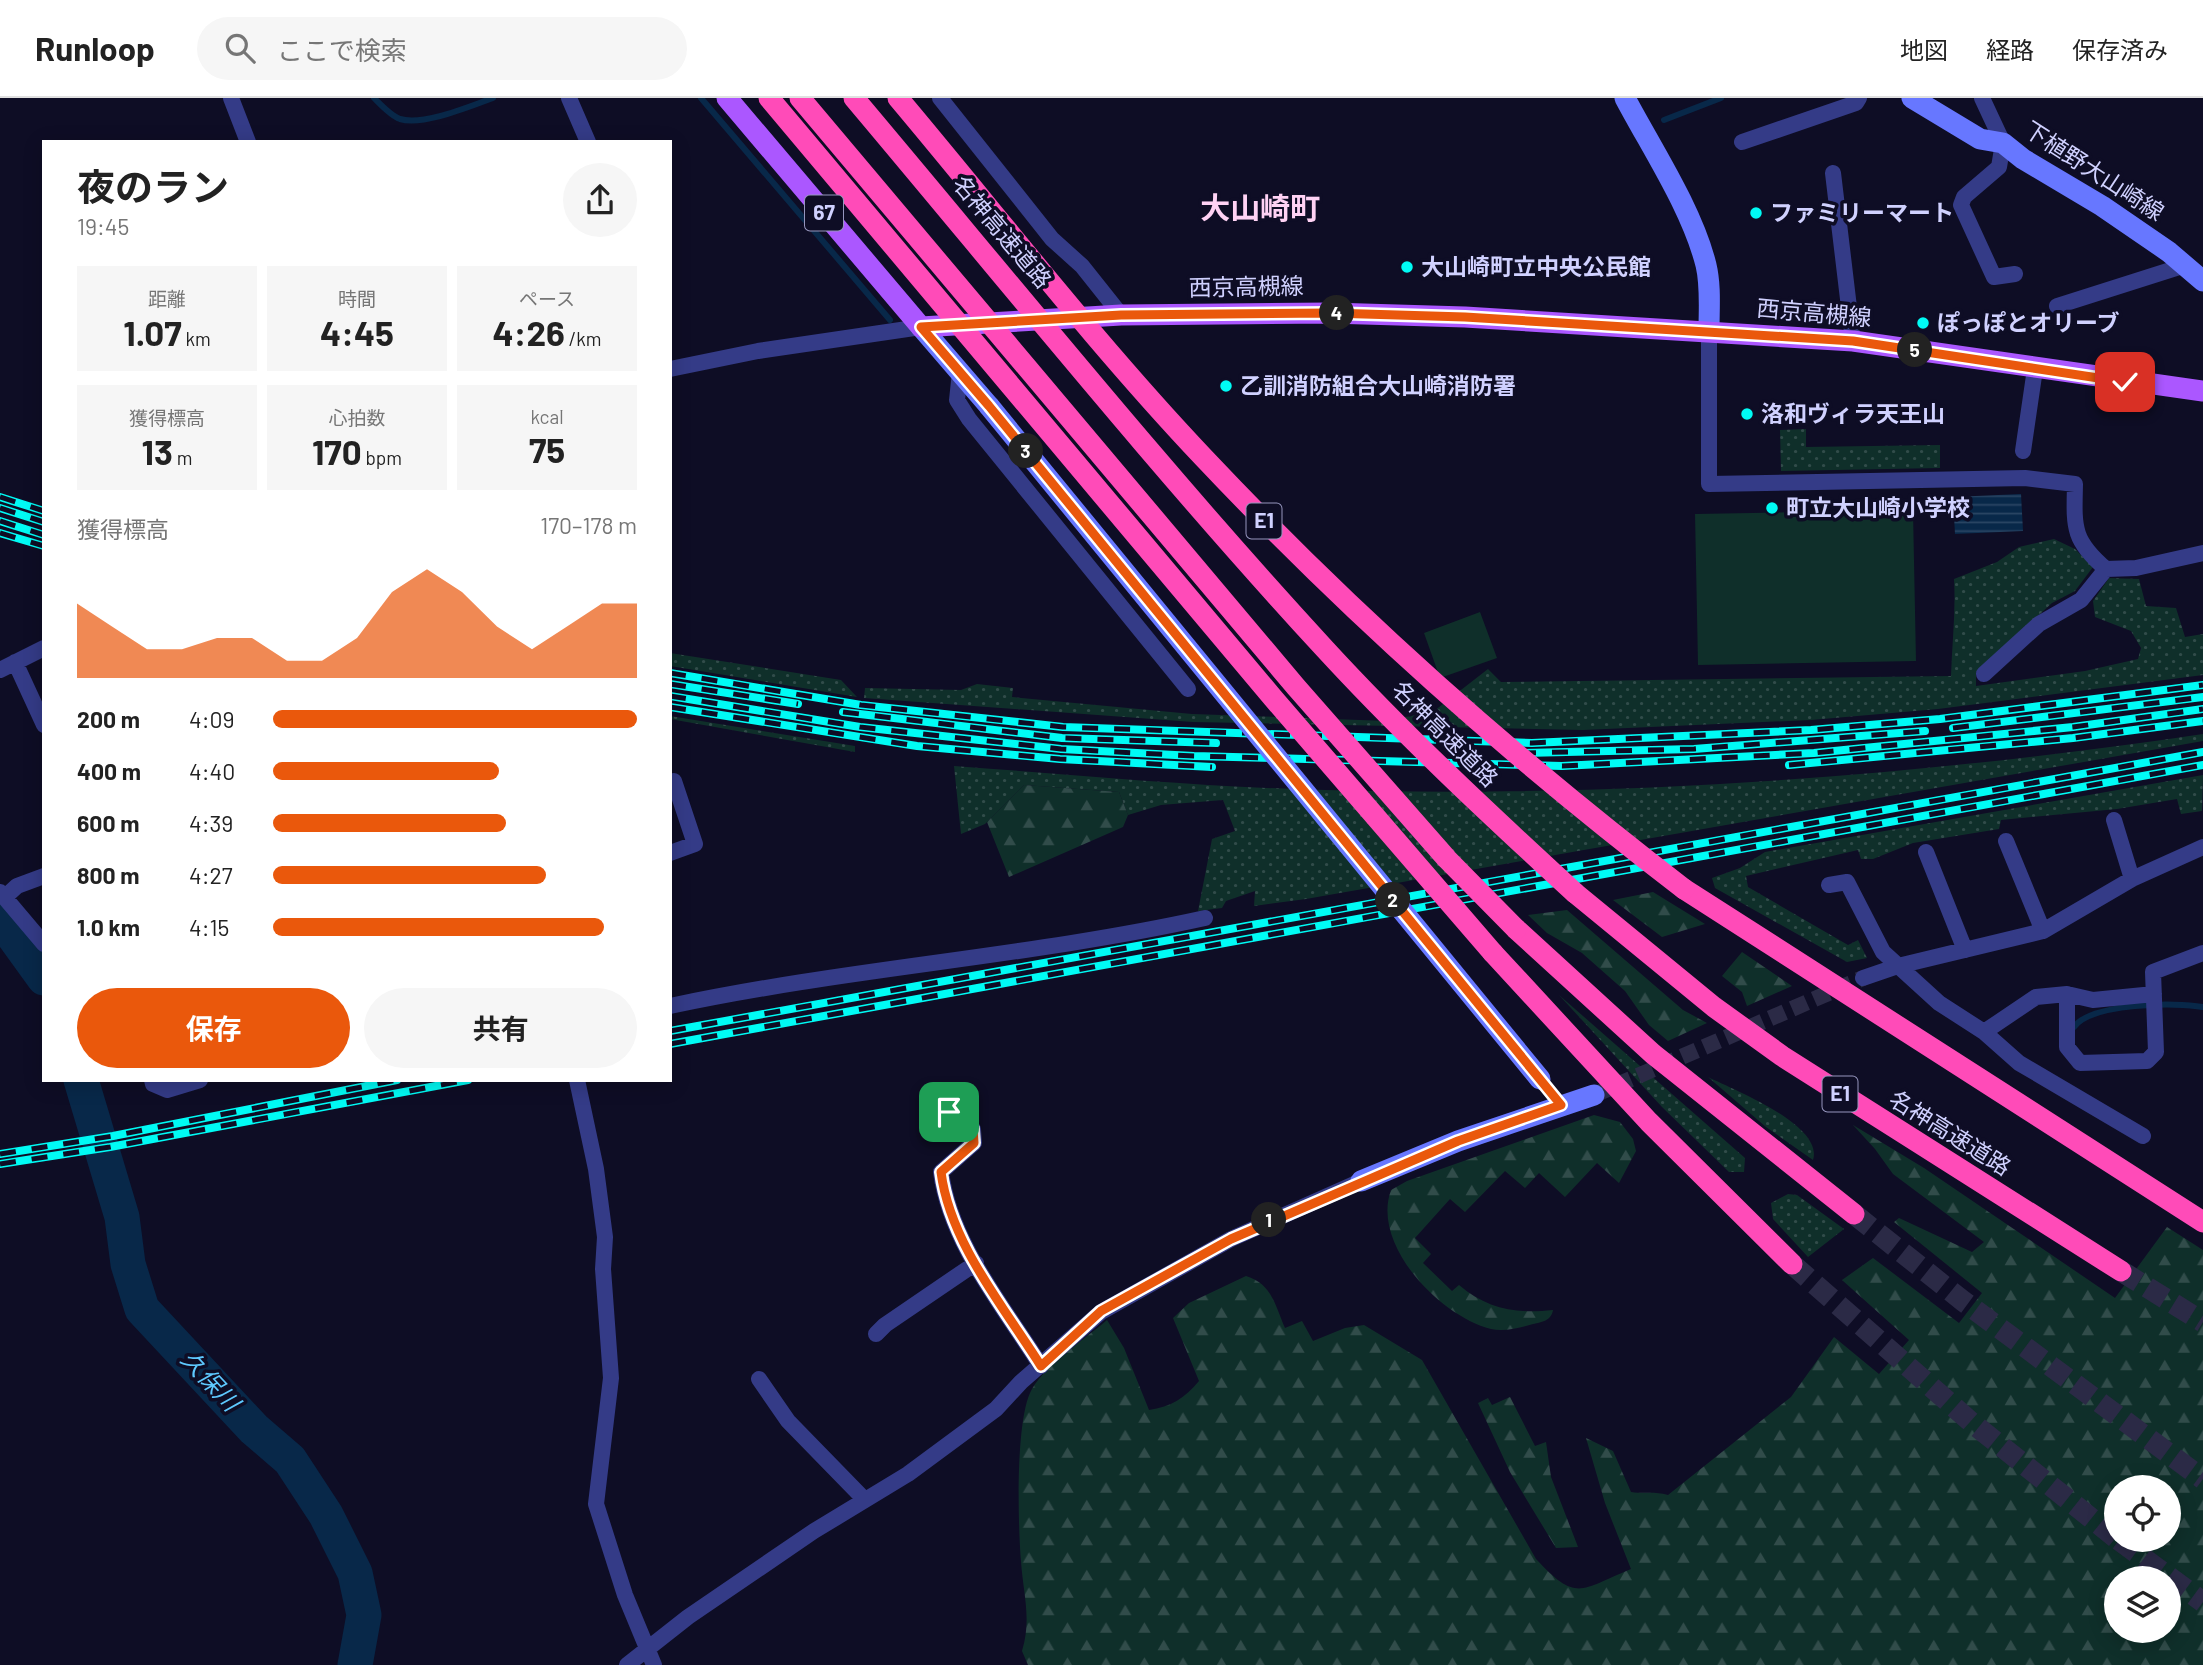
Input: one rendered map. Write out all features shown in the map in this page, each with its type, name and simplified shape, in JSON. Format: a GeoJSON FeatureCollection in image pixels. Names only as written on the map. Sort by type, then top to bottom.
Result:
{"type":"FeatureCollection","features":[{"type":"Feature","properties":{"kind":"highway"},"geometry":{"type":"LineString","coordinates":[[769,98],[1350,790],[1493,953],[1649,1122],[1792,1264]]}},
{"type":"Feature","properties":{"kind":"highway"},"geometry":{"type":"LineString","coordinates":[[800,98],[1296,687],[1447,859],[1516,929],[1653,1054],[1854,1214]]}},
{"type":"Feature","properties":{"kind":"highway","name":"名神高速道路"},"geometry":{"type":"LineString","coordinates":[[854,98],[1175,479],[1325,649],[1485,810],[1575,893],[1714,1007],[1782,1056],[2121,1271]]}},
{"type":"Feature","properties":{"kind":"highway","name":"名神高速道路"},"geometry":{"type":"LineString","coordinates":[[898,98],[1202,456],[1353,609],[1519,759],[1684,889],[2203,1222]]}},
{"type":"Feature","properties":{"kind":"main road","name":"67"},"geometry":{"type":"LineString","coordinates":[[727,98],[921,327]]}},
{"type":"Feature","properties":{"kind":"main road","name":"西京高槻線"},"geometry":{"type":"LineString","coordinates":[[921,327],[1121,315],[1330,313],[1709,330],[1853,341],[2203,391]]}},
{"type":"Feature","properties":{"kind":"street"},"geometry":{"type":"LineString","coordinates":[[231,98],[247,140]]}},
{"type":"Feature","properties":{"kind":"street"},"geometry":{"type":"LineString","coordinates":[[569,98],[587,140]]}},
{"type":"Feature","properties":{"kind":"street"},"geometry":{"type":"LineString","coordinates":[[940,98],[1052,239],[1082,266],[1121,315]]}},
{"type":"Feature","properties":{"kind":"street"},"geometry":{"type":"LineString","coordinates":[[1625,98],[1687,216],[1705,263],[1710,292],[1709,484],[2025,478],[2075,484],[2074,527],[2078,541],[2106,569],[2136,568],[2203,553]]}},
{"type":"Feature","properties":{"kind":"street"},"geometry":{"type":"LineString","coordinates":[[1742,142],[1856,103],[1858,98]]}},
{"type":"Feature","properties":{"kind":"street","name":"下植野大山崎線"},"geometry":{"type":"LineString","coordinates":[[1912,98],[1980,139],[2003,143],[2023,159],[2102,206],[2186,265],[2203,281]]}},
{"type":"Feature","properties":{"kind":"street"},"geometry":{"type":"LineString","coordinates":[[1982,98],[2003,143],[1999,167],[1964,197],[1961,205],[1994,277],[2015,274]]}},
{"type":"Feature","properties":{"kind":"street"},"geometry":{"type":"LineString","coordinates":[[1833,173],[1853,341]]}},
{"type":"Feature","properties":{"kind":"street"},"geometry":{"type":"LineString","coordinates":[[2057,306],[2186,265]]}},
{"type":"Feature","properties":{"kind":"street"},"geometry":{"type":"LineString","coordinates":[[672,369],[758,351],[921,327],[989,406],[1561,1105]]}},
{"type":"Feature","properties":{"kind":"street"},"geometry":{"type":"LineString","coordinates":[[2023,451],[2035,369]]}},
{"type":"Feature","properties":{"kind":"street"},"geometry":{"type":"LineString","coordinates":[[960,372],[957,400],[969,419],[1188,689]]}},
{"type":"Feature","properties":{"kind":"street"},"geometry":{"type":"LineString","coordinates":[[1984,674],[2039,624],[2081,600],[2106,569]]}},
{"type":"Feature","properties":{"kind":"street"},"geometry":{"type":"LineString","coordinates":[[0,670],[42,649]]}},
{"type":"Feature","properties":{"kind":"street"},"geometry":{"type":"LineString","coordinates":[[15,662],[42,721]]}},
{"type":"Feature","properties":{"kind":"street"},"geometry":{"type":"LineString","coordinates":[[672,782],[674,781],[695,844],[672,852]]}},
{"type":"Feature","properties":{"kind":"street"},"geometry":{"type":"LineString","coordinates":[[2114,820],[2132,879]]}},
{"type":"Feature","properties":{"kind":"street"},"geometry":{"type":"LineString","coordinates":[[2006,841],[2043,931]]}},
{"type":"Feature","properties":{"kind":"street"},"geometry":{"type":"LineString","coordinates":[[1863,978],[1898,966],[2043,931],[2132,879],[2203,847]]}},
{"type":"Feature","properties":{"kind":"street"},"geometry":{"type":"LineString","coordinates":[[1926,852],[1965,950]]}},
{"type":"Feature","properties":{"kind":"street"},"geometry":{"type":"LineString","coordinates":[[42,877],[2,894],[42,942]]}},
{"type":"Feature","properties":{"kind":"street"},"geometry":{"type":"LineString","coordinates":[[1829,885],[1847,882],[1883,952],[1939,1003],[1984,1032],[2019,1063],[2143,1136]]}},
{"type":"Feature","properties":{"kind":"street"},"geometry":{"type":"LineString","coordinates":[[672,1006],[776,985],[1043,949],[1205,918]]}},
{"type":"Feature","properties":{"kind":"street"},"geometry":{"type":"LineString","coordinates":[[2067,994],[2067,1047],[2080,1063],[2147,1060],[2156,1052],[2153,972],[2203,953]]}},
{"type":"Feature","properties":{"kind":"street"},"geometry":{"type":"LineString","coordinates":[[1984,1032],[2036,998],[2067,994],[2093,1000],[2154,994]]}},
{"type":"Feature","properties":{"kind":"street"},"geometry":{"type":"LineString","coordinates":[[152,1082],[167,1090],[193,1082]]}},
{"type":"Feature","properties":{"kind":"street"},"geometry":{"type":"LineString","coordinates":[[577,1082],[596,1168],[605,1237],[603,1269],[611,1378],[596,1504],[625,1595],[654,1665]]}},
{"type":"Feature","properties":{"kind":"street"},"geometry":{"type":"LineString","coordinates":[[627,1665],[706,1604],[908,1474],[996,1409],[1021,1382],[1101,1311],[1231,1239],[1361,1181],[1458,1141],[1594,1094]]}},
{"type":"Feature","properties":{"kind":"street"},"geometry":{"type":"LineString","coordinates":[[931,1117],[949,1112],[973,1129],[974,1143],[941,1172],[952,1217],[976,1264],[1041,1366]]}},
{"type":"Feature","properties":{"kind":"street"},"geometry":{"type":"LineString","coordinates":[[876,1335],[885,1325],[976,1264]]}},
{"type":"Feature","properties":{"kind":"street"},"geometry":{"type":"LineString","coordinates":[[760,1379],[788,1421],[865,1500]]}},
{"type":"Feature","properties":{"kind":"green space"},"geometry":{"type":"Polygon","coordinates":[[[1806,429],[1806,447],[1940,445],[1940,468],[1781,471],[1780,430],[1806,429]]]}},
{"type":"Feature","properties":{"kind":"green space"},"geometry":{"type":"Polygon","coordinates":[[[1913,510],[1916,661],[1698,665],[1695,514],[1913,510]]]}},
{"type":"Feature","properties":{"kind":"green space"},"geometry":{"type":"Polygon","coordinates":[[[2054,539],[2075,549],[2093,567],[2075,591],[2052,603],[1976,672],[1976,686],[2085,671],[2138,659],[2141,648],[2131,631],[2095,617],[2093,601],[2109,578],[2139,579],[2146,606],[2176,608],[2185,637],[2203,634],[2203,675],[1938,709],[1811,720],[1583,730],[1193,722],[864,698],[865,688],[961,690],[977,684],[1013,688],[1012,697],[1192,714],[1387,721],[1434,711],[1488,669],[1501,682],[1951,676],[1954,579],[1997,562],[2019,547],[2054,539]]]}},
{"type":"Feature","properties":{"kind":"green space"},"geometry":{"type":"Polygon","coordinates":[[[1480,612],[1497,658],[1440,678],[1424,633],[1480,612]]]}},
{"type":"Feature","properties":{"kind":"green space"},"geometry":{"type":"Polygon","coordinates":[[[672,653],[841,680],[857,697],[672,666],[672,653]]]}},
{"type":"Feature","properties":{"kind":"green space"},"geometry":{"type":"Polygon","coordinates":[[[672,716],[855,746],[855,752],[672,719],[672,716]]]}},
{"type":"Feature","properties":{"kind":"green space"},"geometry":{"type":"Polygon","coordinates":[[[2203,734],[2203,741],[1306,899],[1254,906],[1255,891],[1226,901],[1222,908],[1198,911],[1212,839],[1235,831],[1223,800],[1161,805],[1128,815],[1119,792],[1024,785],[985,824],[961,834],[954,766],[1325,790],[1545,791],[1875,773],[2203,734]]]}},
{"type":"Feature","properties":{"kind":"green space"},"geometry":{"type":"Polygon","coordinates":[[[2203,775],[2202,811],[2181,814],[2177,799],[2117,809],[2001,820],[1999,829],[1913,843],[1873,859],[1861,859],[1858,850],[1746,876],[1748,887],[1848,945],[1858,940],[1867,958],[1847,962],[1715,888],[1712,878],[1740,868],[1765,852],[2203,775]]]}},
{"type":"Feature","properties":{"kind":"green space"},"geometry":{"type":"Polygon","coordinates":[[[1024,785],[1119,792],[1128,815],[1123,827],[1009,877],[987,822],[1024,785]]]}},
{"type":"Feature","properties":{"kind":"green space"},"geometry":{"type":"Polygon","coordinates":[[[1653,892],[1705,924],[1662,937],[1613,900],[1653,892]]]}},
{"type":"Feature","properties":{"kind":"green space"},"geometry":{"type":"Polygon","coordinates":[[[1567,910],[1683,1010],[1707,1023],[1668,1041],[1649,1025],[1625,991],[1582,953],[1547,933],[1528,915],[1567,910]]]}},
{"type":"Feature","properties":{"kind":"green space"},"geometry":{"type":"Polygon","coordinates":[[[1742,952],[1792,986],[1747,1006],[1742,992],[1722,976],[1742,952]]]}},
{"type":"Feature","properties":{"kind":"green space"},"geometry":{"type":"Polygon","coordinates":[[[1559,995],[1745,1158],[1744,1172],[1729,1172],[1662,1107],[1559,995]]]}},
{"type":"Feature","properties":{"kind":"green space"},"geometry":{"type":"Polygon","coordinates":[[[1708,1077],[1756,1100],[1791,1122],[1805,1134],[1813,1147],[1813,1160],[1766,1127],[1708,1077]]]}},
{"type":"Feature","properties":{"kind":"green space"},"geometry":{"type":"Polygon","coordinates":[[[1594,1115],[1620,1122],[1633,1139],[1636,1151],[1619,1183],[1597,1163],[1565,1197],[1539,1173],[1525,1188],[1505,1171],[1465,1212],[1450,1199],[1415,1238],[1431,1254],[1423,1263],[1452,1291],[1459,1285],[1480,1300],[1503,1308],[1553,1310],[1550,1317],[1543,1322],[1501,1330],[1471,1322],[1451,1310],[1414,1275],[1400,1255],[1391,1233],[1387,1211],[1391,1190],[1407,1181],[1594,1115]]]}},
{"type":"Feature","properties":{"kind":"green space"},"geometry":{"type":"Polygon","coordinates":[[[1853,1125],[1924,1168],[2115,1298],[2167,1227],[2203,1250],[2203,1665],[1028,1665],[1022,1651],[1027,1617],[1019,1523],[1020,1447],[1027,1403],[1032,1389],[1047,1370],[1107,1320],[1124,1348],[1149,1410],[1177,1401],[1199,1381],[1173,1318],[1189,1303],[1246,1276],[1262,1284],[1267,1290],[1285,1328],[1302,1321],[1313,1341],[1345,1328],[1364,1325],[1422,1360],[1536,1559],[1561,1582],[1571,1587],[1589,1587],[1631,1569],[1605,1503],[1586,1438],[1613,1451],[1631,1492],[1668,1495],[1791,1397],[1834,1337],[1879,1374],[1909,1340],[1842,1280],[1873,1258],[1959,1323],[1982,1293],[1894,1222],[1899,1218],[1972,1252],[1984,1242],[1893,1174],[1853,1125]]]}},
{"type":"Feature","properties":{"kind":"green space"},"geometry":{"type":"Polygon","coordinates":[[[1788,1194],[1797,1195],[1844,1229],[1808,1257],[1773,1219],[1771,1203],[1788,1194]]]}},
{"type":"Feature","properties":{"kind":"green space"},"geometry":{"type":"Polygon","coordinates":[[[1510,1397],[1535,1446],[1546,1442],[1551,1477],[1578,1547],[1556,1548],[1510,1472],[1478,1403],[1488,1398],[1492,1405],[1510,1397]]]}},
{"type":"Feature","properties":{"kind":"water"},"geometry":{"type":"Polygon","coordinates":[[[2021,494],[2023,531],[1955,534],[1953,497],[2021,494]]]}},
{"type":"Feature","properties":{"kind":"waterway"},"geometry":{"type":"LineString","coordinates":[[374,98],[393,115],[410,120],[447,114],[493,98]]}},
{"type":"Feature","properties":{"kind":"waterway"},"geometry":{"type":"LineString","coordinates":[[701,98],[890,320]]}},
{"type":"Feature","properties":{"kind":"waterway"},"geometry":{"type":"LineString","coordinates":[[1664,120],[1721,98]]}},
{"type":"Feature","properties":{"kind":"waterway","name":"久保川"},"geometry":{"type":"LineString","coordinates":[[0,917],[42,975]]}},
{"type":"Feature","properties":{"kind":"waterway"},"geometry":{"type":"LineString","coordinates":[[2074,1027],[2083,1019],[2115,1009],[2155,1005],[2203,1007]]}},
{"type":"Feature","properties":{"kind":"waterway","name":"久保川"},"geometry":{"type":"LineString","coordinates":[[82,1082],[122,1217],[128,1264],[142,1309],[254,1429],[290,1460],[326,1515],[355,1573],[364,1615],[355,1665]]}},
{"type":"Feature","properties":{"kind":"tunnel"},"geometry":{"type":"LineString","coordinates":[[1594,1095],[1863,978]]}},
{"type":"Feature","properties":{"kind":"tunnel"},"geometry":{"type":"LineString","coordinates":[[1854,1214],[1963,1301],[2203,1479]]}},
{"type":"Feature","properties":{"kind":"tunnel"},"geometry":{"type":"LineString","coordinates":[[1792,1264],[1971,1422],[2104,1528]]}},
{"type":"Feature","properties":{"kind":"tunnel"},"geometry":{"type":"LineString","coordinates":[[2121,1271],[2203,1322]]}},
{"type":"Feature","properties":{"kind":"tunnel"},"geometry":{"type":"LineString","coordinates":[[2135,1552],[2203,1602]]}},
{"type":"Feature","properties":{"kind":"railway"},"geometry":{"type":"LineString","coordinates":[[0,497],[42,510]]}},
{"type":"Feature","properties":{"kind":"railway"},"geometry":{"type":"LineString","coordinates":[[0,508],[42,521]]}},
{"type":"Feature","properties":{"kind":"railway"},"geometry":{"type":"LineString","coordinates":[[0,521],[42,534]]}},
{"type":"Feature","properties":{"kind":"railway"},"geometry":{"type":"LineString","coordinates":[[0,533],[42,545]]}},
{"type":"Feature","properties":{"kind":"railway"},"geometry":{"type":"LineString","coordinates":[[672,673],[861,705],[1063,727],[1532,743],[1811,730],[1940,719],[2203,685]]}},
{"type":"Feature","properties":{"kind":"railway"},"geometry":{"type":"LineString","coordinates":[[672,684],[798,704]]}},
{"type":"Feature","properties":{"kind":"railway"},"geometry":{"type":"LineString","coordinates":[[672,696],[860,727],[1061,749],[1194,756],[1562,766],[1814,753],[2073,727],[2203,709]]}},
{"type":"Feature","properties":{"kind":"railway"},"geometry":{"type":"LineString","coordinates":[[1953,728],[2203,697]]}},
{"type":"Feature","properties":{"kind":"railway"},"geometry":{"type":"LineString","coordinates":[[672,707],[917,746],[1060,759],[1212,767]]}},
{"type":"Feature","properties":{"kind":"railway"},"geometry":{"type":"LineString","coordinates":[[843,712],[1062,738],[1216,743]]}},
{"type":"Feature","properties":{"kind":"railway"},"geometry":{"type":"LineString","coordinates":[[1789,765],[2073,738],[2203,721]]}},
{"type":"Feature","properties":{"kind":"railway"},"geometry":{"type":"LineString","coordinates":[[1520,753],[1694,749],[1925,731]]}},
{"type":"Feature","properties":{"kind":"railway"},"geometry":{"type":"LineString","coordinates":[[672,1031],[2203,752]]}},
{"type":"Feature","properties":{"kind":"railway"},"geometry":{"type":"LineString","coordinates":[[672,1044],[2203,765]]}},
{"type":"Feature","properties":{"kind":"railway"},"geometry":{"type":"LineString","coordinates":[[0,1154],[113,1136],[387,1082]]}},
{"type":"Feature","properties":{"kind":"railway"},"geometry":{"type":"LineString","coordinates":[[0,1164],[110,1147],[457,1082]]}},
{"type":"Feature","properties":{"kind":"place","name":"ファミリーマート"},"geometry":{"type":"Point","coordinates":[1756,213]}},
{"type":"Feature","properties":{"kind":"place","name":"大山崎町立中央公民館"},"geometry":{"type":"Point","coordinates":[1407,267]}},
{"type":"Feature","properties":{"kind":"place","name":"ぽっぽとオリーブ"},"geometry":{"type":"Point","coordinates":[1923,323]}},
{"type":"Feature","properties":{"kind":"place","name":"乙訓消防組合大山崎消防署"},"geometry":{"type":"Point","coordinates":[1226,386]}},
{"type":"Feature","properties":{"kind":"place","name":"洛和ヴィラ天王山"},"geometry":{"type":"Point","coordinates":[1747,414]}},
{"type":"Feature","properties":{"kind":"place","name":"町立大山崎小学校"},"geometry":{"type":"Point","coordinates":[1772,508]}},
{"type":"Feature","properties":{"kind":"district","name":"大山崎町"},"geometry":{"type":"Point","coordinates":[1260,209]}},
{"type":"Feature","properties":{"kind":"route"},"geometry":{"type":"LineString","coordinates":[[949,1112],[973,1129],[974,1143],[964,1155],[941,1172],[952,1217],[976,1264],[1041,1366],[1101,1311],[1185,1262],[1292,1210],[1458,1141],[1561,1105],[989,406],[921,327],[1121,315],[1330,313],[1465,317],[1853,341],[2125,382]]}}]}
